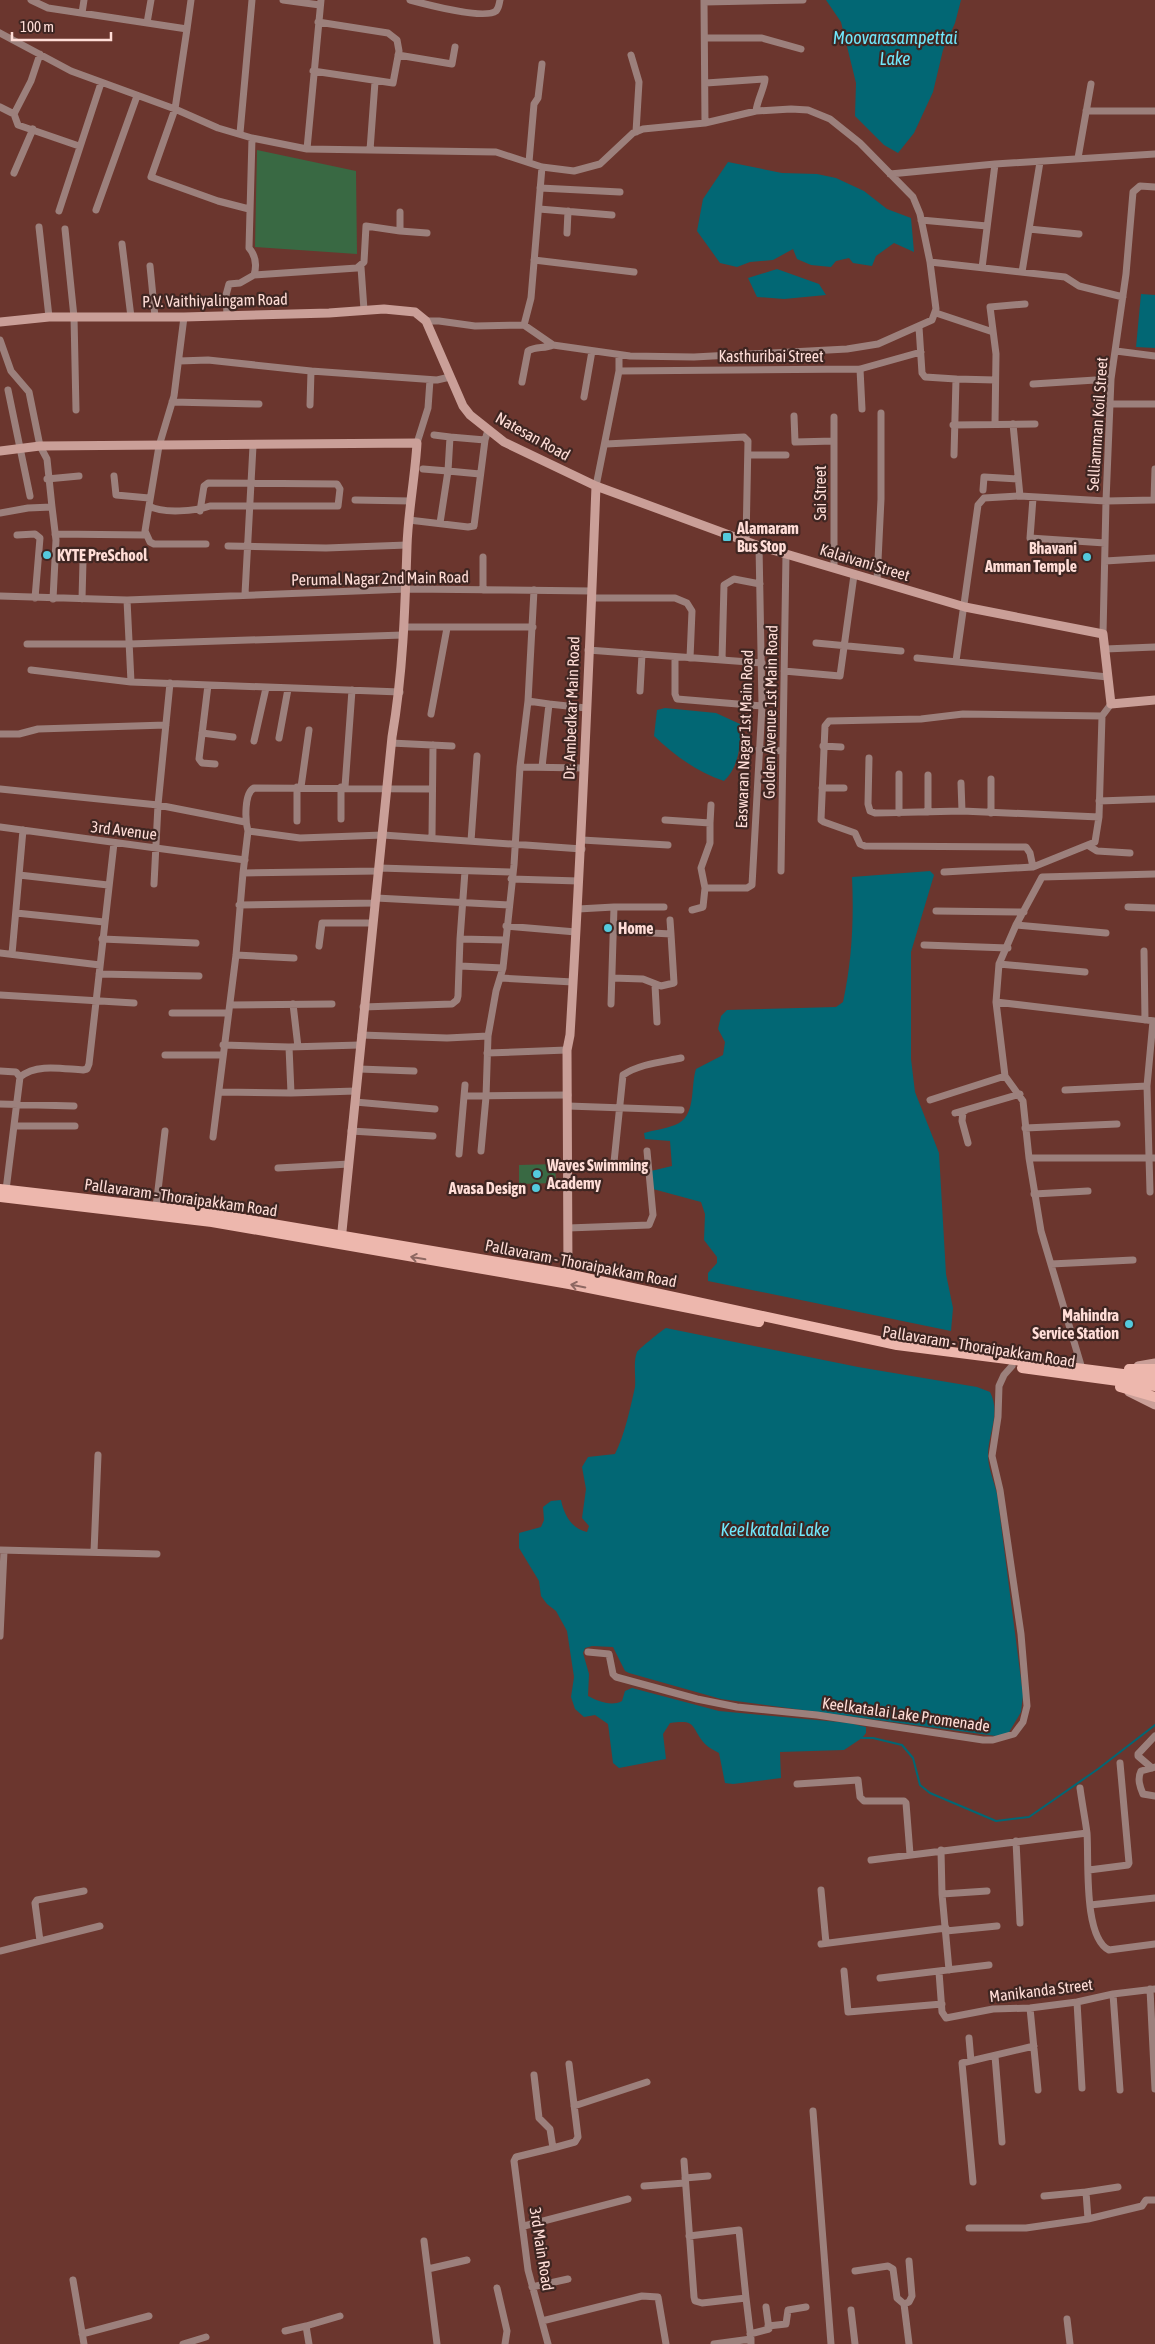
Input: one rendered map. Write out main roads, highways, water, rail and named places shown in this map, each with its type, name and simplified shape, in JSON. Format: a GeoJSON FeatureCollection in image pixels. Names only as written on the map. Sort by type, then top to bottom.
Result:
{"type":"FeatureCollection","features":[{"type":"Feature","properties":{"kind":"main road","name":"Pallavaram - Thoraipakkam Road"},"geometry":{"type":"LineString","coordinates":[[2,1192],[208,1214],[573,1285],[1012,1366],[1088,1374],[1155,1370]]}},
{"type":"Feature","properties":{"kind":"main road","name":"Pallavaram - Thoraipakkam Road"},"geometry":{"type":"LineString","coordinates":[[2,1192],[568,1274],[946,1354]]}},
{"type":"Feature","properties":{"kind":"main road","name":"Pallavaram - Thoraipakkam Road"},"geometry":{"type":"LineString","coordinates":[[964,1357],[1088,1374],[1155,1386]]}},
{"type":"Feature","properties":{"kind":"main road"},"geometry":{"type":"LineString","coordinates":[[1088,1374],[1126,1369],[1155,1370]]}},
{"type":"Feature","properties":{"kind":"main road"},"geometry":{"type":"LineString","coordinates":[[1088,1374],[1120,1387],[1155,1397]]}},
{"type":"Feature","properties":{"kind":"water","name":"Moovarasampettai Lake"},"geometry":{"type":"Polygon","coordinates":[[[826,0],[961,0],[955,23],[943,50],[933,92],[914,133],[898,153],[884,145],[855,116],[856,83],[841,22],[826,0]]]}},
{"type":"Feature","properties":{"kind":"water"},"geometry":{"type":"Polygon","coordinates":[[[728,162],[782,173],[817,174],[836,178],[864,191],[887,209],[911,218],[914,252],[894,243],[876,256],[872,266],[853,263],[849,258],[836,261],[831,267],[811,265],[797,259],[793,249],[773,260],[750,262],[737,267],[720,263],[697,231],[703,199],[728,162]]]}},
{"type":"Feature","properties":{"kind":"water"},"geometry":{"type":"Polygon","coordinates":[[[777,269],[819,284],[826,295],[784,299],[757,297],[748,278],[777,269]]]}},
{"type":"Feature","properties":{"kind":"water"},"geometry":{"type":"Polygon","coordinates":[[[1141,294],[1155,295],[1155,348],[1136,347],[1141,294]]]}},
{"type":"Feature","properties":{"kind":"water"},"geometry":{"type":"Polygon","coordinates":[[[665,708],[716,713],[740,724],[738,755],[733,769],[724,781],[704,773],[686,762],[654,736],[657,710],[665,708]]]}},
{"type":"Feature","properties":{"kind":"water"},"geometry":{"type":"Polygon","coordinates":[[[930,871],[934,875],[911,952],[911,1059],[915,1092],[939,1153],[946,1274],[953,1308],[951,1331],[708,1281],[708,1273],[717,1263],[717,1257],[704,1240],[705,1214],[701,1202],[653,1189],[651,1171],[672,1166],[670,1141],[645,1139],[644,1133],[675,1125],[687,1115],[692,1101],[696,1069],[723,1055],[725,1042],[718,1029],[721,1016],[727,1010],[836,1007],[843,1002],[852,940],[852,877],[930,871]]]}},
{"type":"Feature","properties":{"kind":"water","name":"Keelkatalai Lake"},"geometry":{"type":"Polygon","coordinates":[[[666,1328],[858,1367],[977,1387],[990,1392],[993,1400],[994,1416],[988,1460],[997,1494],[1023,1695],[1021,1712],[1008,1734],[996,1736],[721,1699],[629,1673],[625,1671],[613,1647],[592,1646],[585,1648],[583,1653],[589,1674],[588,1696],[600,1701],[618,1703],[622,1701],[625,1691],[632,1688],[719,1711],[849,1723],[866,1727],[866,1733],[862,1738],[844,1750],[780,1752],[781,1778],[733,1784],[725,1783],[719,1753],[707,1745],[692,1726],[685,1722],[670,1723],[663,1734],[666,1759],[619,1768],[613,1763],[608,1724],[595,1715],[584,1717],[575,1709],[571,1697],[574,1677],[567,1631],[556,1611],[541,1596],[539,1581],[519,1548],[519,1533],[541,1527],[544,1520],[543,1507],[551,1501],[561,1500],[564,1511],[573,1525],[587,1532],[589,1526],[582,1518],[586,1489],[582,1467],[588,1457],[615,1454],[624,1430],[635,1387],[637,1352],[666,1328]]]}},
{"type":"Feature","properties":{"kind":"waterway"},"geometry":{"type":"LineString","coordinates":[[862,1738],[873,1738],[902,1745],[913,1758],[920,1785],[930,1793],[996,1821],[1029,1817],[1098,1769],[1155,1725]]}},
{"type":"Feature","properties":{"kind":"place","name":"Alamaram Bus Stop"},"geometry":{"type":"Point","coordinates":[727,537]}},
{"type":"Feature","properties":{"kind":"place","name":"KYTE PreSchool"},"geometry":{"type":"Point","coordinates":[47,555]}},
{"type":"Feature","properties":{"kind":"place","name":"Bhavani Amman Temple"},"geometry":{"type":"Point","coordinates":[1087,557]}},
{"type":"Feature","properties":{"kind":"place","name":"Home"},"geometry":{"type":"Point","coordinates":[608,928]}},
{"type":"Feature","properties":{"kind":"place","name":"Waves Swimming Academy"},"geometry":{"type":"Point","coordinates":[537,1174]}},
{"type":"Feature","properties":{"kind":"place","name":"Avasa Design"},"geometry":{"type":"Point","coordinates":[536,1188]}},
{"type":"Feature","properties":{"kind":"place","name":"Mahindra Service Station"},"geometry":{"type":"Point","coordinates":[1129,1324]}}]}
